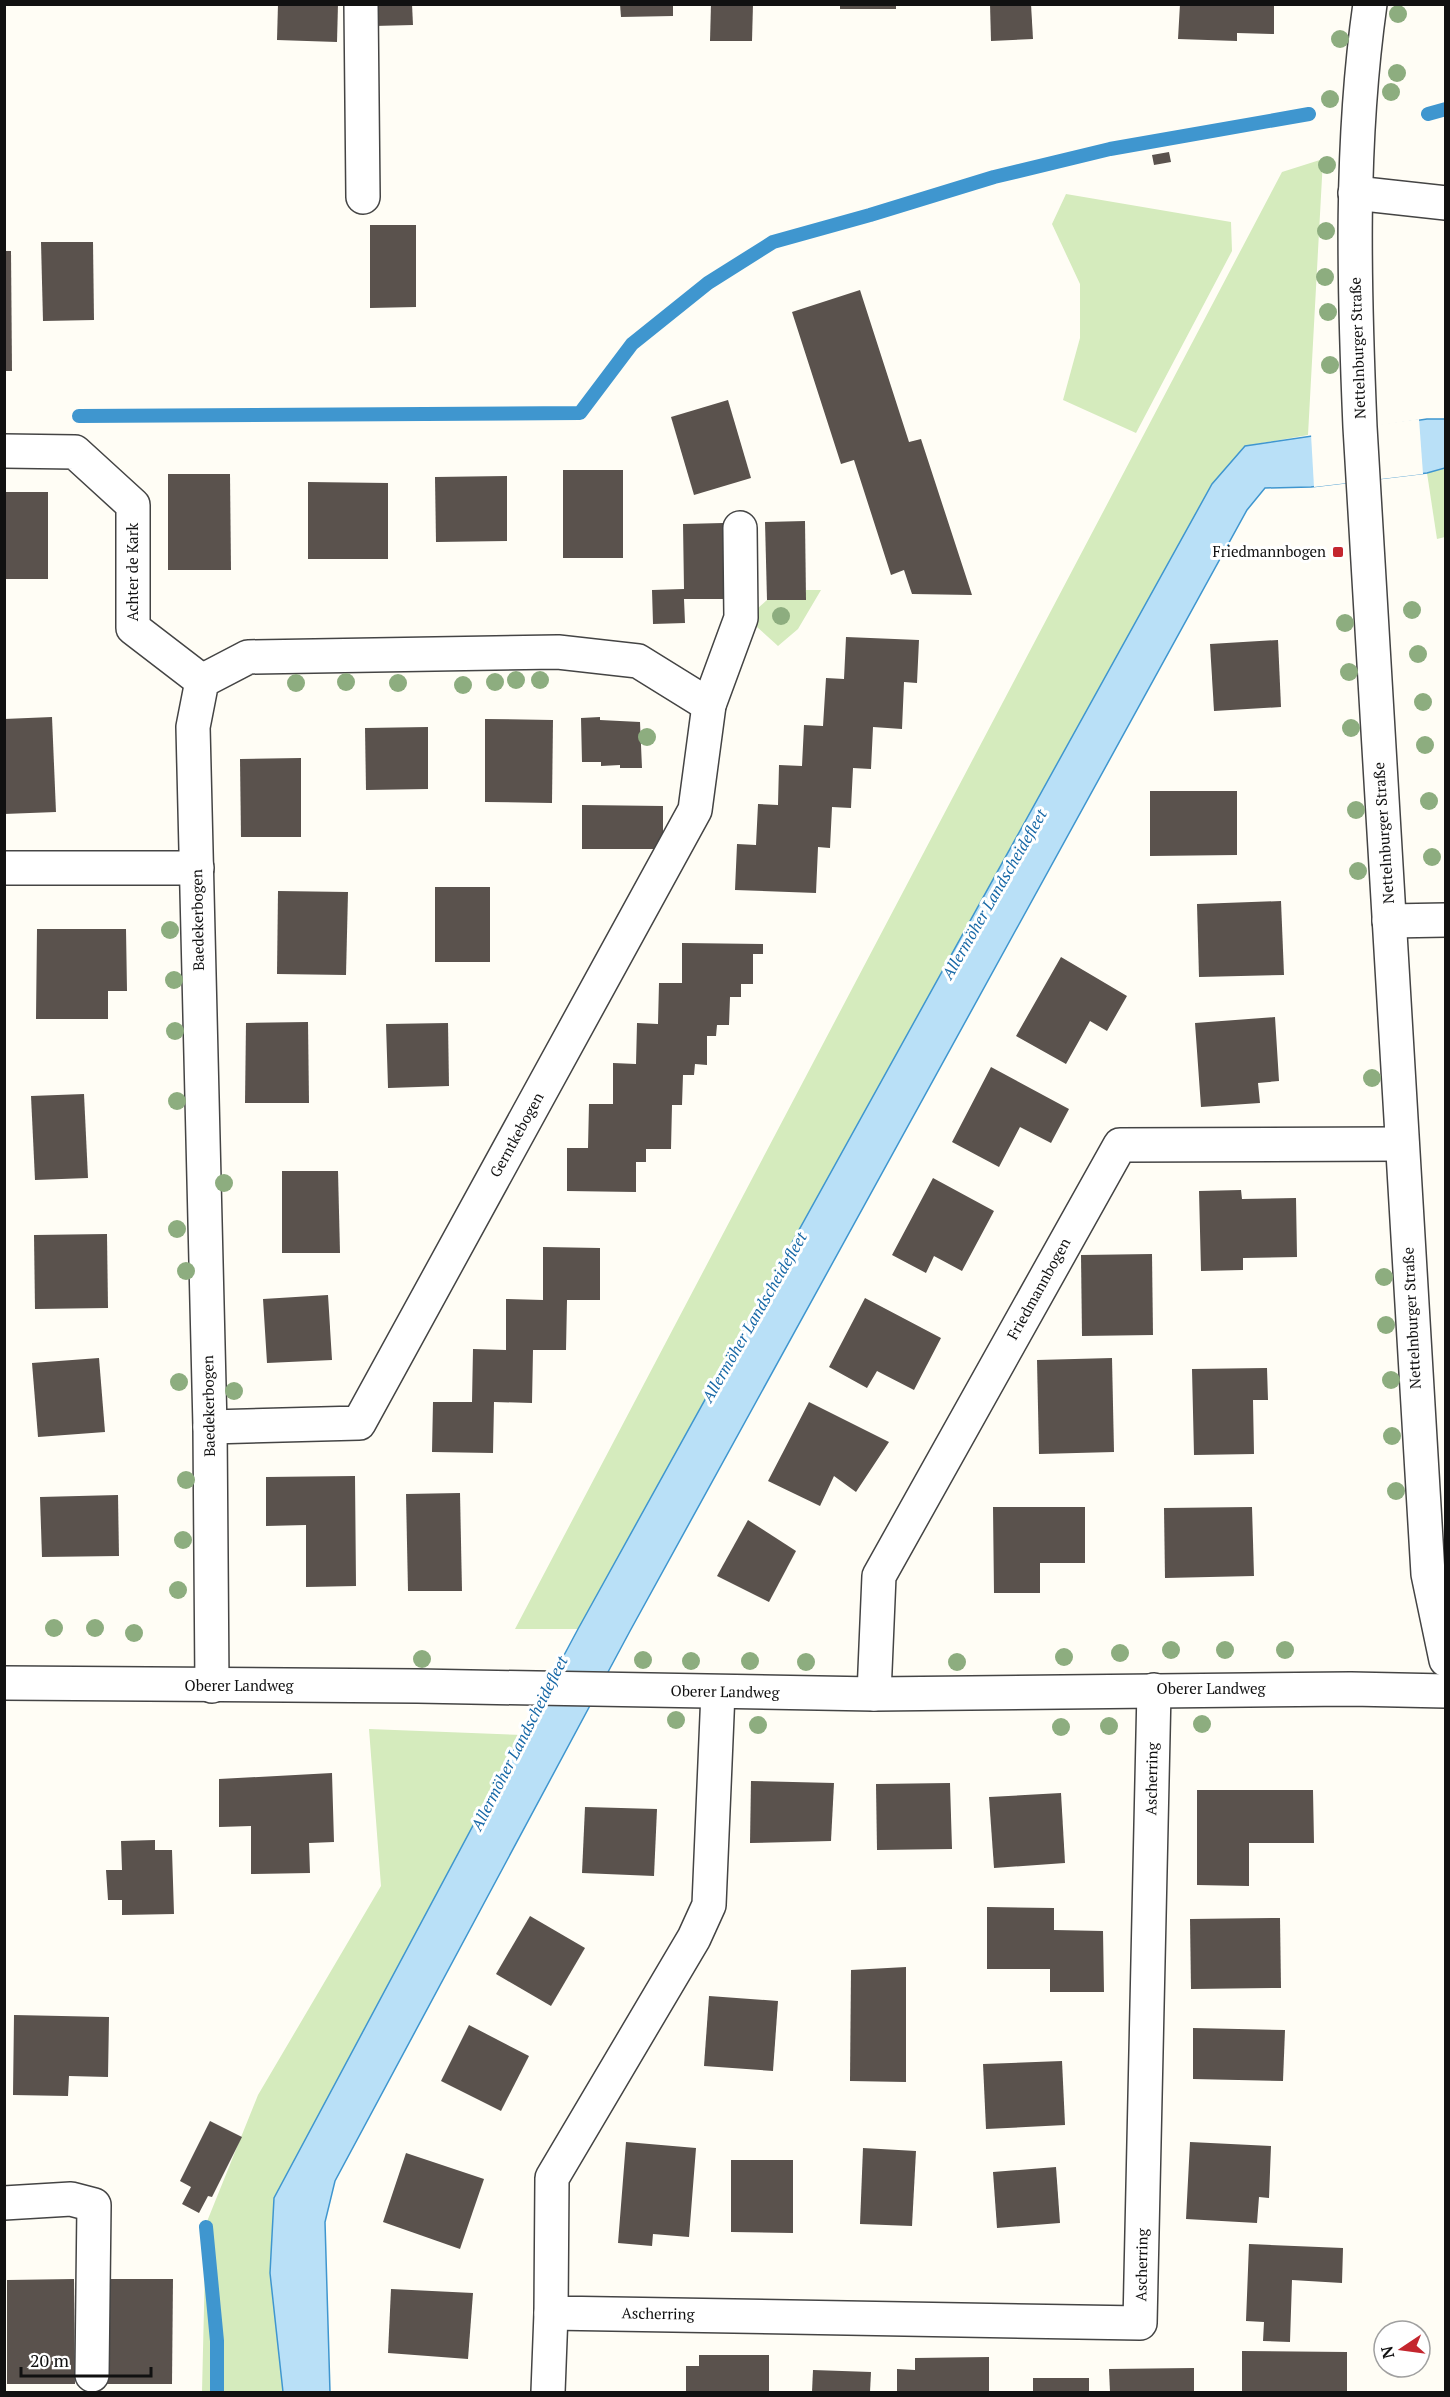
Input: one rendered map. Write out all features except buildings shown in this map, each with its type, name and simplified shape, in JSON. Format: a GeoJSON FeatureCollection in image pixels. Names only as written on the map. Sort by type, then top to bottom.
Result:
{"type":"FeatureCollection","features":[{"type":"Feature","properties":{"kind":"street"},"geometry":{"type":"LineString","coordinates":[[361,4],[363,197]]}},
{"type":"Feature","properties":{"kind":"street","name":"Nettelnburger Straße"},"geometry":{"type":"LineString","coordinates":[[1370,4],[1360,98],[1355,193],[1356,336],[1360,427],[1428,1574],[1446,1660]]}},
{"type":"Feature","properties":{"kind":"street"},"geometry":{"type":"LineString","coordinates":[[1355,193],[1446,203]]}},
{"type":"Feature","properties":{"kind":"street","name":"Achter de Kark"},"geometry":{"type":"LineString","coordinates":[[4,451],[75,452],[133,505],[133,628],[202,681]]}},
{"type":"Feature","properties":{"kind":"street"},"geometry":{"type":"LineString","coordinates":[[202,681],[248,657],[558,652],[638,661],[709,705],[741,618],[740,528]]}},
{"type":"Feature","properties":{"kind":"street","name":"Baedekerbogen"},"geometry":{"type":"LineString","coordinates":[[202,681],[193,727],[210,1427],[212,1686]]}},
{"type":"Feature","properties":{"kind":"street","name":"Gerntkebogen"},"geometry":{"type":"LineString","coordinates":[[210,1427],[359,1423],[695,810],[709,705]]}},
{"type":"Feature","properties":{"kind":"street"},"geometry":{"type":"LineString","coordinates":[[4,868],[197,868]]}},
{"type":"Feature","properties":{"kind":"street"},"geometry":{"type":"LineString","coordinates":[[1389,921],[1446,920]]}},
{"type":"Feature","properties":{"kind":"street","name":"Friedmannbogen"},"geometry":{"type":"LineString","coordinates":[[874,1694],[879,1576],[1120,1145],[1401,1144]]}},
{"type":"Feature","properties":{"kind":"street","name":"Oberer Landweg"},"geometry":{"type":"LineString","coordinates":[[4,1683],[874,1694],[1154,1690],[1446,1691]]}},
{"type":"Feature","properties":{"kind":"street","name":"Ascherring"},"geometry":{"type":"LineString","coordinates":[[551,2313],[1140,2323],[1154,1690]]}},
{"type":"Feature","properties":{"kind":"street"},"geometry":{"type":"LineString","coordinates":[[548,2392],[552,2178],[694,1938],[709,1905],[718,1692]]}},
{"type":"Feature","properties":{"kind":"street"},"geometry":{"type":"LineString","coordinates":[[4,2203],[71,2199],[94,2205],[92,2375]]}},
{"type":"Feature","properties":{"kind":"green space"},"geometry":{"type":"Polygon","coordinates":[[[1323,159],[1308,435],[1245,446],[578,1629],[515,1629],[1282,172],[1323,159]]]}},
{"type":"Feature","properties":{"kind":"green space"},"geometry":{"type":"Polygon","coordinates":[[[1066,194],[1231,222],[1232,251],[1136,433],[1063,400],[1080,338],[1080,284],[1052,224],[1066,194]]]}},
{"type":"Feature","properties":{"kind":"green space"},"geometry":{"type":"Polygon","coordinates":[[[1445,468],[1445,537],[1437,539],[1427,473],[1445,468]]]}},
{"type":"Feature","properties":{"kind":"green space"},"geometry":{"type":"Polygon","coordinates":[[[806,590],[821,590],[798,629],[778,646],[757,627],[758,608],[767,600],[805,600],[806,590]]]}},
{"type":"Feature","properties":{"kind":"green space"},"geometry":{"type":"Polygon","coordinates":[[[369,1729],[523,1735],[274,2198],[270,2273],[283,2392],[202,2392],[206,2224],[258,2095],[381,1886],[369,1729]]]}},
{"type":"Feature","properties":{"kind":"water","name":"Allermöher Landscheidefleet"},"geometry":{"type":"Polygon","coordinates":[[[1427,419],[1445,419],[1445,468],[1427,473],[1311,487],[1265,488],[1247,510],[630,1631],[335,2181],[325,2222],[330,2392],[283,2392],[270,2273],[274,2198],[578,1629],[1212,484],[1245,446],[1427,419]]]}},
{"type":"Feature","properties":{"kind":"pier"},"geometry":{"type":"Polygon","coordinates":[[[1419,419],[1423,474],[1314,487],[1311,434],[1419,419]]]}},
{"type":"Feature","properties":{"kind":"waterway"},"geometry":{"type":"LineString","coordinates":[[1428,114],[1446,109]]}},
{"type":"Feature","properties":{"kind":"waterway"},"geometry":{"type":"LineString","coordinates":[[79,416],[580,413],[632,344],[708,283],[773,242],[994,177],[1110,149],[1309,114]]}},
{"type":"Feature","properties":{"kind":"waterway"},"geometry":{"type":"LineString","coordinates":[[206,2227],[217,2341],[217,2392]]}},
{"type":"Feature","properties":{"kind":"place","name":"Friedmannbogen"},"geometry":{"type":"Point","coordinates":[1338,552]}}]}
